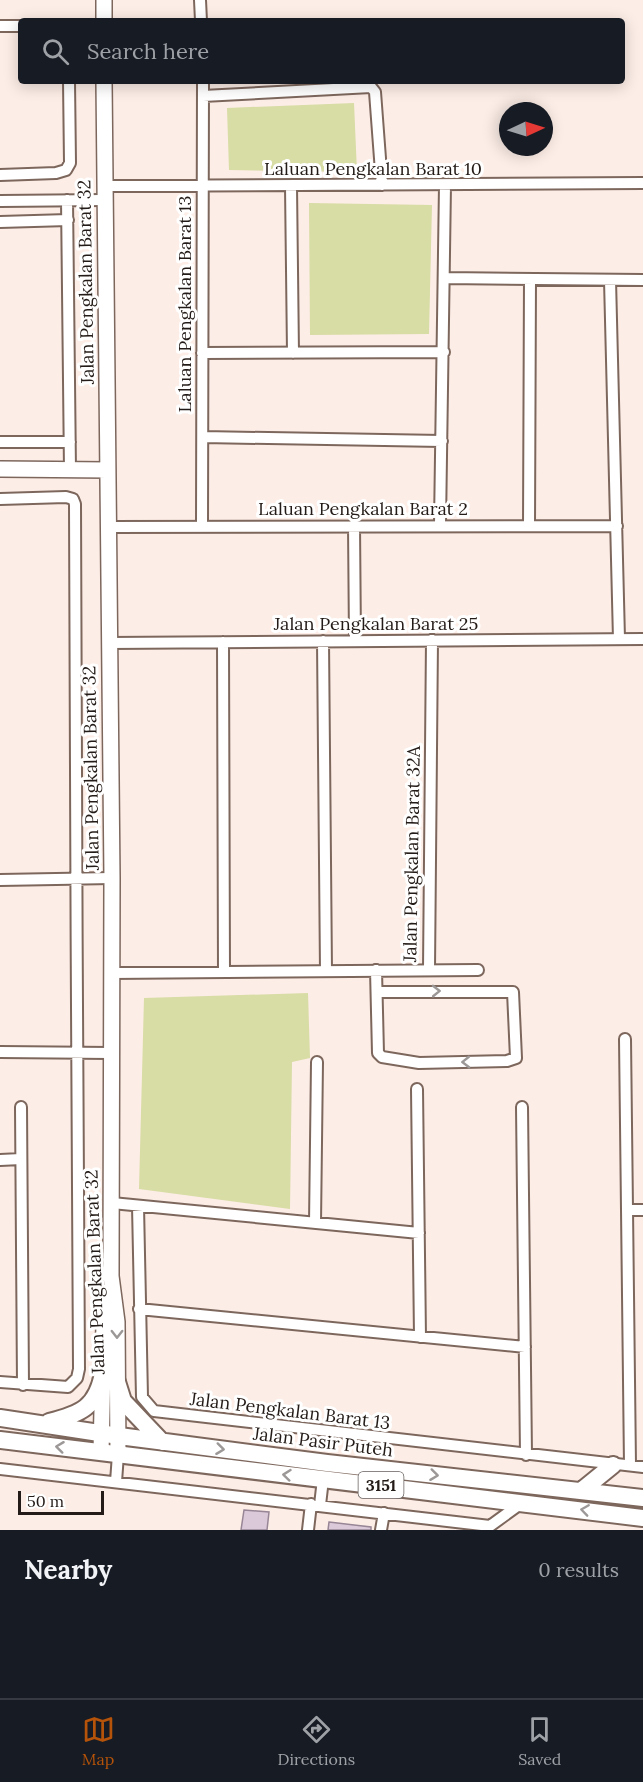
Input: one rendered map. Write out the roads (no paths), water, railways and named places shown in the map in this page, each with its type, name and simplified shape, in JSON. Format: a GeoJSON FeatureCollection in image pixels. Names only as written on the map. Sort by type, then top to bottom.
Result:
{"type":"FeatureCollection","features":[{"type":"Feature","properties":{"kind":"main road"},"geometry":{"type":"LineString","coordinates":[[43,1423],[71,1416],[90,1405],[100,1388],[103,1373]]}},
{"type":"Feature","properties":{"kind":"main road"},"geometry":{"type":"LineString","coordinates":[[117,1382],[123,1401],[162,1442]]}},
{"type":"Feature","properties":{"kind":"main road","name":"Jalan Pasir Puteh"},"geometry":{"type":"LineString","coordinates":[[0,1418],[162,1442],[643,1498]]}},
{"type":"Feature","properties":{"kind":"main road","name":"Jalan Pasir Puteh"},"geometry":{"type":"LineString","coordinates":[[0,1440],[643,1518]]}},
{"type":"Feature","properties":{"kind":"main road"},"geometry":{"type":"LineString","coordinates":[[581,1491],[622,1465]]}},
{"type":"Feature","properties":{"kind":"street"},"geometry":{"type":"LineString","coordinates":[[104,0],[104,18]]}},
{"type":"Feature","properties":{"kind":"street"},"geometry":{"type":"LineString","coordinates":[[200,0],[201,18]]}},
{"type":"Feature","properties":{"kind":"street"},"geometry":{"type":"LineString","coordinates":[[0,26],[18,26]]}},
{"type":"Feature","properties":{"kind":"street"},"geometry":{"type":"LineString","coordinates":[[0,175],[56,173],[66,170],[70,163],[69,84]]}},
{"type":"Feature","properties":{"kind":"street","name":"Jalan Pengkalan Barat 32"},"geometry":{"type":"LineString","coordinates":[[104,84],[112,878],[111,1276],[117,1322],[118,1454]]}},
{"type":"Feature","properties":{"kind":"street","name":"Laluan Pengkalan Barat 13"},"geometry":{"type":"LineString","coordinates":[[202,526],[203,84]]}},
{"type":"Feature","properties":{"kind":"street"},"geometry":{"type":"LineString","coordinates":[[203,96],[371,87],[375,92],[382,185]]}},
{"type":"Feature","properties":{"kind":"street","name":"Laluan Pengkalan Barat 10"},"geometry":{"type":"LineString","coordinates":[[0,201],[67,200],[104,193],[201,187],[643,183]]}},
{"type":"Feature","properties":{"kind":"street"},"geometry":{"type":"LineString","coordinates":[[440,524],[445,185]]}},
{"type":"Feature","properties":{"kind":"street"},"geometry":{"type":"LineString","coordinates":[[291,186],[293,353]]}},
{"type":"Feature","properties":{"kind":"street"},"geometry":{"type":"LineString","coordinates":[[67,200],[70,470]]}},
{"type":"Feature","properties":{"kind":"street"},"geometry":{"type":"LineString","coordinates":[[0,222],[68,220]]}},
{"type":"Feature","properties":{"kind":"street"},"geometry":{"type":"LineString","coordinates":[[445,278],[643,280]]}},
{"type":"Feature","properties":{"kind":"street"},"geometry":{"type":"LineString","coordinates":[[529,526],[530,279]]}},
{"type":"Feature","properties":{"kind":"street"},"geometry":{"type":"LineString","coordinates":[[610,280],[619,639]]}},
{"type":"Feature","properties":{"kind":"street"},"geometry":{"type":"LineString","coordinates":[[202,353],[444,352]]}},
{"type":"Feature","properties":{"kind":"street"},"geometry":{"type":"LineString","coordinates":[[203,437],[442,441]]}},
{"type":"Feature","properties":{"kind":"street"},"geometry":{"type":"LineString","coordinates":[[0,442],[70,442]]}},
{"type":"Feature","properties":{"kind":"street"},"geometry":{"type":"LineString","coordinates":[[0,470],[108,470]]}},
{"type":"Feature","properties":{"kind":"street"},"geometry":{"type":"LineString","coordinates":[[0,499],[66,497],[73,499],[75,504],[78,878],[75,1053],[79,1369],[77,1378],[68,1387],[0,1382]]}},
{"type":"Feature","properties":{"kind":"street","name":"Laluan Pengkalan Barat 2"},"geometry":{"type":"LineString","coordinates":[[109,527],[440,524],[617,526]]}},
{"type":"Feature","properties":{"kind":"street"},"geometry":{"type":"LineString","coordinates":[[354,525],[355,641]]}},
{"type":"Feature","properties":{"kind":"street","name":"Jalan Pengkalan Barat 25"},"geometry":{"type":"LineString","coordinates":[[109,643],[643,639]]}},
{"type":"Feature","properties":{"kind":"street","name":"Jalan Pengkalan Barat 32A"},"geometry":{"type":"LineString","coordinates":[[111,973],[429,969],[432,640]]}},
{"type":"Feature","properties":{"kind":"street"},"geometry":{"type":"LineString","coordinates":[[323,641],[326,970]]}},
{"type":"Feature","properties":{"kind":"street"},"geometry":{"type":"LineString","coordinates":[[223,642],[224,972]]}},
{"type":"Feature","properties":{"kind":"street"},"geometry":{"type":"LineString","coordinates":[[0,880],[112,878]]}},
{"type":"Feature","properties":{"kind":"street"},"geometry":{"type":"LineString","coordinates":[[429,969],[478,970]]}},
{"type":"Feature","properties":{"kind":"street"},"geometry":{"type":"LineString","coordinates":[[376,970],[378,1053],[386,1059],[429,1063],[507,1061],[516,1058],[513,992],[377,992]]}},
{"type":"Feature","properties":{"kind":"street"},"geometry":{"type":"LineString","coordinates":[[622,1465],[627,1210],[625,1039]]}},
{"type":"Feature","properties":{"kind":"street"},"geometry":{"type":"LineString","coordinates":[[0,1052],[110,1053]]}},
{"type":"Feature","properties":{"kind":"street"},"geometry":{"type":"LineString","coordinates":[[315,1223],[317,1062]]}},
{"type":"Feature","properties":{"kind":"street"},"geometry":{"type":"LineString","coordinates":[[417,1089],[420,1337]]}},
{"type":"Feature","properties":{"kind":"street"},"geometry":{"type":"LineString","coordinates":[[21,1107],[23,1385]]}},
{"type":"Feature","properties":{"kind":"street"},"geometry":{"type":"LineString","coordinates":[[522,1107],[526,1455]]}},
{"type":"Feature","properties":{"kind":"street"},"geometry":{"type":"LineString","coordinates":[[0,1160],[21,1160]]}},
{"type":"Feature","properties":{"kind":"street"},"geometry":{"type":"LineString","coordinates":[[112,1203],[419,1233]]}},
{"type":"Feature","properties":{"kind":"street","name":"Jalan Pengkalan Barat 13"},"geometry":{"type":"LineString","coordinates":[[138,1206],[142,1397],[154,1411],[643,1467]]}},
{"type":"Feature","properties":{"kind":"street"},"geometry":{"type":"LineString","coordinates":[[627,1210],[643,1210]]}},
{"type":"Feature","properties":{"kind":"street"},"geometry":{"type":"LineString","coordinates":[[101,1452],[104,1324],[111,1276]]}},
{"type":"Feature","properties":{"kind":"street"},"geometry":{"type":"LineString","coordinates":[[139,1309],[525,1347]]}},
{"type":"Feature","properties":{"kind":"street"},"geometry":{"type":"LineString","coordinates":[[116,1482],[118,1454]]}},
{"type":"Feature","properties":{"kind":"street"},"geometry":{"type":"LineString","coordinates":[[0,1469],[490,1526],[523,1502]]}},
{"type":"Feature","properties":{"kind":"street"},"geometry":{"type":"LineString","coordinates":[[308,1530],[324,1479]]}},
{"type":"Feature","properties":{"kind":"street"},"geometry":{"type":"LineString","coordinates":[[381,1530],[384,1513]]}}]}
